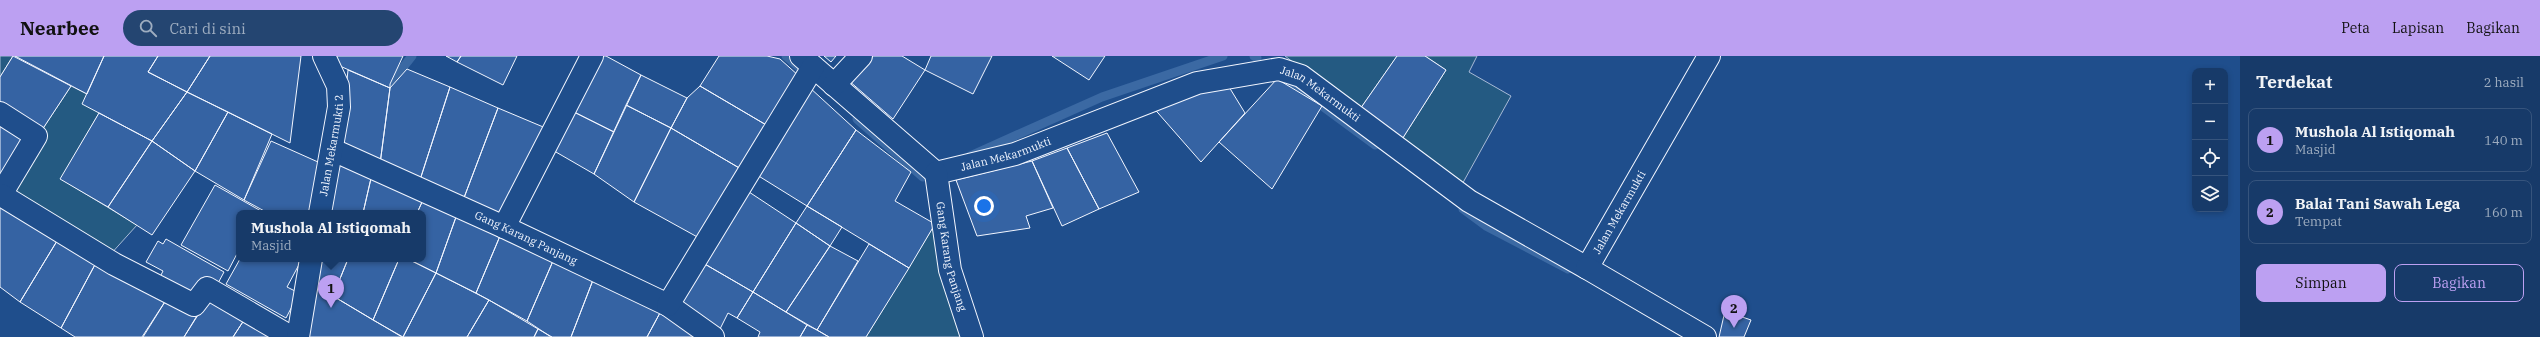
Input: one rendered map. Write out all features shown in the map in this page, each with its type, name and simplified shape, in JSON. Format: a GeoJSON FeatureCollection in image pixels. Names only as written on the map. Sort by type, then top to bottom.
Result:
{"type":"FeatureCollection","features":[{"type":"Feature","properties":{"kind":"street","name":"Jalan Mekarmukti 2"},"geometry":{"type":"LineString","coordinates":[[321,210],[333,150],[339,107],[338,86],[324,56]]}},
{"type":"Feature","properties":{"kind":"street"},"geometry":{"type":"LineString","coordinates":[[504,226],[592,56]]}},
{"type":"Feature","properties":{"kind":"street"},"geometry":{"type":"LineString","coordinates":[[834,85],[861,56]]}},
{"type":"Feature","properties":{"kind":"street","name":"Jalan Mekarmukti"},"geometry":{"type":"LineString","coordinates":[[936,174],[1015,154],[1197,83],[1273,62],[1301,76],[1469,201],[1587,268],[1708,56]]}},
{"type":"Feature","properties":{"kind":"street"},"geometry":{"type":"LineString","coordinates":[[668,305],[807,62],[936,174]]}},
{"type":"Feature","properties":{"kind":"street"},"geometry":{"type":"LineString","coordinates":[[0,113],[36,136],[0,195],[114,264],[194,305],[207,288],[291,337]]}},
{"type":"Feature","properties":{"kind":"street","name":"Gang Karang Panjang"},"geometry":{"type":"LineString","coordinates":[[333,150],[504,226],[668,305],[713,337]]}},
{"type":"Feature","properties":{"kind":"street","name":"Gang Karang Panjang"},"geometry":{"type":"LineString","coordinates":[[936,174],[950,270],[972,337]]}},
{"type":"Feature","properties":{"kind":"street"},"geometry":{"type":"LineString","coordinates":[[298,337],[310,262]]}},
{"type":"Feature","properties":{"kind":"street"},"geometry":{"type":"LineString","coordinates":[[1587,268],[1705,337]]}},
{"type":"Feature","properties":{"kind":"shaded area"},"geometry":{"type":"Polygon","coordinates":[[[0,56],[13,56],[0,77],[0,56]]]}},
{"type":"Feature","properties":{"kind":"shaded area"},"geometry":{"type":"Polygon","coordinates":[[[1285,56],[1397,56],[1358,112],[1285,56]]]}},
{"type":"Feature","properties":{"kind":"shaded area"},"geometry":{"type":"Polygon","coordinates":[[[1425,56],[1477,56],[1469,72],[1511,96],[1460,188],[1399,144],[1446,70],[1425,56]]]}},
{"type":"Feature","properties":{"kind":"shaded area"},"geometry":{"type":"Polygon","coordinates":[[[71,86],[87,94],[99,113],[61,179],[137,225],[109,256],[5,194],[40,133],[71,86]]]}},
{"type":"Feature","properties":{"kind":"shaded area"},"geometry":{"type":"Polygon","coordinates":[[[935,224],[965,337],[866,337],[935,224]]]}},
{"type":"Feature","properties":{"kind":"building"},"geometry":{"type":"Polygon","coordinates":[[[13,56],[71,86],[40,133],[0,109],[0,77],[13,56]]]}},
{"type":"Feature","properties":{"kind":"building"},"geometry":{"type":"Polygon","coordinates":[[[15,56],[104,56],[87,94],[15,56]]]}},
{"type":"Feature","properties":{"kind":"building"},"geometry":{"type":"Polygon","coordinates":[[[104,56],[158,56],[148,72],[187,92],[152,141],[82,104],[104,56]]]}},
{"type":"Feature","properties":{"kind":"building"},"geometry":{"type":"Polygon","coordinates":[[[158,56],[210,56],[187,92],[148,72],[158,56]]]}},
{"type":"Feature","properties":{"kind":"building"},"geometry":{"type":"Polygon","coordinates":[[[210,56],[301,56],[290,143],[187,92],[210,56]]]}},
{"type":"Feature","properties":{"kind":"building"},"geometry":{"type":"Polygon","coordinates":[[[334,56],[403,56],[390,84],[390,88],[333,63],[334,56]]]}},
{"type":"Feature","properties":{"kind":"building"},"geometry":{"type":"Polygon","coordinates":[[[446,56],[461,56],[457,62],[446,56]]]}},
{"type":"Feature","properties":{"kind":"building"},"geometry":{"type":"Polygon","coordinates":[[[461,56],[517,56],[503,85],[457,62],[461,56]]]}},
{"type":"Feature","properties":{"kind":"building"},"geometry":{"type":"Polygon","coordinates":[[[597,56],[606,56],[641,75],[614,132],[570,110],[597,56]]]}},
{"type":"Feature","properties":{"kind":"building"},"geometry":{"type":"Polygon","coordinates":[[[719,56],[767,56],[780,59],[799,76],[768,126],[700,86],[719,56]]]}},
{"type":"Feature","properties":{"kind":"building"},"geometry":{"type":"Polygon","coordinates":[[[824,56],[836,56],[831,62],[824,56]]]}},
{"type":"Feature","properties":{"kind":"building"},"geometry":{"type":"Polygon","coordinates":[[[870,56],[902,56],[925,70],[893,119],[848,80],[870,56]]]}},
{"type":"Feature","properties":{"kind":"building"},"geometry":{"type":"Polygon","coordinates":[[[931,56],[992,56],[973,94],[925,70],[931,56]]]}},
{"type":"Feature","properties":{"kind":"building"},"geometry":{"type":"Polygon","coordinates":[[[1052,56],[1105,56],[1089,80],[1052,56]]]}},
{"type":"Feature","properties":{"kind":"building"},"geometry":{"type":"Polygon","coordinates":[[[1397,56],[1425,56],[1446,70],[1399,144],[1358,112],[1397,56]]]}},
{"type":"Feature","properties":{"kind":"building"},"geometry":{"type":"Polygon","coordinates":[[[407,69],[450,87],[419,183],[380,164],[390,88],[407,69]]]}},
{"type":"Feature","properties":{"kind":"building"},"geometry":{"type":"Polygon","coordinates":[[[348,70],[390,88],[380,164],[340,148],[348,70]]]}},
{"type":"Feature","properties":{"kind":"building"},"geometry":{"type":"Polygon","coordinates":[[[641,75],[687,98],[671,128],[626,105],[641,75]]]}},
{"type":"Feature","properties":{"kind":"building"},"geometry":{"type":"Polygon","coordinates":[[[1277,79],[1322,106],[1272,189],[1219,142],[1277,79]]]}},
{"type":"Feature","properties":{"kind":"building"},"geometry":{"type":"Polygon","coordinates":[[[1226,82],[1245,113],[1201,162],[1151,105],[1226,82]]]}},
{"type":"Feature","properties":{"kind":"building"},"geometry":{"type":"Polygon","coordinates":[[[700,86],[768,126],[741,169],[671,128],[687,98],[700,86]]]}},
{"type":"Feature","properties":{"kind":"building"},"geometry":{"type":"Polygon","coordinates":[[[450,87],[498,108],[462,203],[419,183],[450,87]]]}},
{"type":"Feature","properties":{"kind":"building"},"geometry":{"type":"Polygon","coordinates":[[[809,87],[856,130],[807,206],[757,175],[809,87]]]}},
{"type":"Feature","properties":{"kind":"building"},"geometry":{"type":"Polygon","coordinates":[[[187,92],[228,112],[195,171],[152,141],[187,92]]]}},
{"type":"Feature","properties":{"kind":"building"},"geometry":{"type":"Polygon","coordinates":[[[626,105],[671,128],[634,202],[594,174],[626,105]]]}},
{"type":"Feature","properties":{"kind":"building"},"geometry":{"type":"Polygon","coordinates":[[[498,108],[548,129],[502,222],[462,203],[498,108]]]}},
{"type":"Feature","properties":{"kind":"building"},"geometry":{"type":"Polygon","coordinates":[[[570,110],[614,132],[594,174],[549,148],[570,110]]]}},
{"type":"Feature","properties":{"kind":"building"},"geometry":{"type":"Polygon","coordinates":[[[228,112],[272,134],[244,200],[195,171],[228,112]]]}},
{"type":"Feature","properties":{"kind":"building"},"geometry":{"type":"Polygon","coordinates":[[[99,113],[152,141],[108,207],[60,179],[99,113]]]}},
{"type":"Feature","properties":{"kind":"building"},"geometry":{"type":"Polygon","coordinates":[[[0,117],[30,138],[0,189],[0,117]]]}},
{"type":"Feature","properties":{"kind":"building"},"geometry":{"type":"Polygon","coordinates":[[[671,128],[741,169],[701,239],[634,202],[671,128]]]}},
{"type":"Feature","properties":{"kind":"building"},"geometry":{"type":"Polygon","coordinates":[[[856,130],[911,172],[895,201],[935,224],[909,268],[807,206],[856,130]]]}},
{"type":"Feature","properties":{"kind":"building"},"geometry":{"type":"Polygon","coordinates":[[[1107,133],[1139,192],[1099,209],[1067,148],[1107,133]]]}},
{"type":"Feature","properties":{"kind":"building"},"geometry":{"type":"Polygon","coordinates":[[[152,141],[195,171],[152,235],[108,207],[152,141]]]}},
{"type":"Feature","properties":{"kind":"building"},"geometry":{"type":"Polygon","coordinates":[[[271,141],[318,162],[312,210],[262,210],[244,200],[271,141]]]}},
{"type":"Feature","properties":{"kind":"building"},"geometry":{"type":"Polygon","coordinates":[[[1067,148],[1099,209],[1062,226],[1032,161],[1067,148]]]}},
{"type":"Feature","properties":{"kind":"building"},"geometry":{"type":"Polygon","coordinates":[[[336,158],[372,174],[364,210],[326,210],[336,158]]]}},
{"type":"Feature","properties":{"kind":"building"},"geometry":{"type":"Polygon","coordinates":[[[1032,161],[1053,208],[1026,216],[1030,228],[977,236],[956,180],[1032,161]]]}},
{"type":"Feature","properties":{"kind":"building"},"geometry":{"type":"Polygon","coordinates":[[[372,174],[423,200],[418,210],[364,210],[372,174]]]}},
{"type":"Feature","properties":{"kind":"building"},"geometry":{"type":"Polygon","coordinates":[[[215,185],[259,210],[236,210],[236,256],[228,271],[181,245],[215,185]]]}},
{"type":"Feature","properties":{"kind":"building"},"geometry":{"type":"Polygon","coordinates":[[[746,190],[796,223],[753,292],[703,263],[746,190]]]}},
{"type":"Feature","properties":{"kind":"building"},"geometry":{"type":"Polygon","coordinates":[[[423,200],[456,217],[436,273],[414,262],[426,262],[426,210],[418,210],[423,200]]]}},
{"type":"Feature","properties":{"kind":"building"},"geometry":{"type":"Polygon","coordinates":[[[0,205],[60,236],[20,302],[0,287],[0,205]]]}},
{"type":"Feature","properties":{"kind":"building"},"geometry":{"type":"Polygon","coordinates":[[[807,206],[842,227],[830,246],[796,223],[807,206]]]}},
{"type":"Feature","properties":{"kind":"building"},"geometry":{"type":"Polygon","coordinates":[[[456,217],[500,236],[476,293],[436,273],[456,217]]]}},
{"type":"Feature","properties":{"kind":"building"},"geometry":{"type":"Polygon","coordinates":[[[796,223],[830,246],[786,312],[753,292],[796,223]]]}},
{"type":"Feature","properties":{"kind":"building"},"geometry":{"type":"Polygon","coordinates":[[[60,236],[98,259],[61,328],[20,302],[60,236]]]}},
{"type":"Feature","properties":{"kind":"building"},"geometry":{"type":"Polygon","coordinates":[[[500,236],[553,261],[527,321],[476,293],[500,236]]]}},
{"type":"Feature","properties":{"kind":"building"},"geometry":{"type":"Polygon","coordinates":[[[166,239],[224,272],[216,287],[195,302],[158,281],[163,271],[146,262],[158,241],[163,244],[166,239]]]}},
{"type":"Feature","properties":{"kind":"building"},"geometry":{"type":"Polygon","coordinates":[[[869,244],[909,268],[866,337],[829,337],[817,330],[869,244]]]}},
{"type":"Feature","properties":{"kind":"building"},"geometry":{"type":"Polygon","coordinates":[[[830,246],[858,261],[817,330],[786,312],[830,246]]]}},
{"type":"Feature","properties":{"kind":"building"},"geometry":{"type":"Polygon","coordinates":[[[98,259],[168,297],[142,337],[75,337],[61,328],[98,259]]]}},
{"type":"Feature","properties":{"kind":"building"},"geometry":{"type":"Polygon","coordinates":[[[553,261],[593,280],[571,337],[551,337],[527,321],[553,261]]]}},
{"type":"Feature","properties":{"kind":"building"},"geometry":{"type":"Polygon","coordinates":[[[238,262],[300,262],[287,287],[299,293],[286,318],[226,284],[238,262]]]}},
{"type":"Feature","properties":{"kind":"building"},"geometry":{"type":"Polygon","coordinates":[[[316,262],[347,262],[333,296],[312,286],[316,262]]]}},
{"type":"Feature","properties":{"kind":"building"},"geometry":{"type":"Polygon","coordinates":[[[347,262],[398,262],[373,320],[333,296],[347,262]]]}},
{"type":"Feature","properties":{"kind":"building"},"geometry":{"type":"Polygon","coordinates":[[[398,262],[414,262],[436,273],[403,337],[373,320],[398,262]]]}},
{"type":"Feature","properties":{"kind":"building"},"geometry":{"type":"Polygon","coordinates":[[[703,263],[753,292],[737,318],[728,313],[718,333],[677,303],[703,263]]]}},
{"type":"Feature","properties":{"kind":"building"},"geometry":{"type":"Polygon","coordinates":[[[436,273],[489,300],[467,337],[403,337],[436,273]]]}},
{"type":"Feature","properties":{"kind":"building"},"geometry":{"type":"Polygon","coordinates":[[[593,280],[661,311],[647,337],[571,337],[593,280]]]}},
{"type":"Feature","properties":{"kind":"building"},"geometry":{"type":"Polygon","coordinates":[[[312,286],[333,296],[402,337],[305,337],[312,286]]]}},
{"type":"Feature","properties":{"kind":"building"},"geometry":{"type":"Polygon","coordinates":[[[753,292],[807,325],[800,337],[758,337],[760,332],[737,318],[753,292]]]}},
{"type":"Feature","properties":{"kind":"building"},"geometry":{"type":"Polygon","coordinates":[[[209,296],[246,317],[233,337],[184,337],[209,296]]]}},
{"type":"Feature","properties":{"kind":"building"},"geometry":{"type":"Polygon","coordinates":[[[168,297],[198,315],[184,337],[143,337],[168,297]]]}},
{"type":"Feature","properties":{"kind":"building"},"geometry":{"type":"Polygon","coordinates":[[[489,300],[538,329],[534,337],[467,337],[489,300]]]}},
{"type":"Feature","properties":{"kind":"building"},"geometry":{"type":"Polygon","coordinates":[[[661,311],[701,337],[647,337],[661,311]]]}},
{"type":"Feature","properties":{"kind":"building"},"geometry":{"type":"Polygon","coordinates":[[[1725,311],[1751,320],[1744,337],[1719,337],[1725,311]]]}},
{"type":"Feature","properties":{"kind":"building"},"geometry":{"type":"Polygon","coordinates":[[[246,317],[280,337],[233,337],[246,317]]]}},
{"type":"Feature","properties":{"kind":"building"},"geometry":{"type":"Polygon","coordinates":[[[807,325],[817,330],[829,337],[800,337],[807,325]]]}},
{"type":"Feature","properties":{"kind":"building"},"geometry":{"type":"Polygon","coordinates":[[[538,329],[552,337],[534,337],[538,329]]]}},
{"type":"Feature","properties":{"kind":"waterway"},"geometry":{"type":"LineString","coordinates":[[379,80],[390,84],[412,56]]}},
{"type":"Feature","properties":{"kind":"waterway"},"geometry":{"type":"LineString","coordinates":[[786,56],[800,68]]}},
{"type":"Feature","properties":{"kind":"waterway"},"geometry":{"type":"LineString","coordinates":[[970,156],[1102,97],[1223,56]]}},
{"type":"Feature","properties":{"kind":"waterway"},"geometry":{"type":"LineString","coordinates":[[1284,78],[1375,145]]}},
{"type":"Feature","properties":{"kind":"waterway"},"geometry":{"type":"LineString","coordinates":[[857,119],[923,177],[936,173]]}},
{"type":"Feature","properties":{"kind":"waterway"},"geometry":{"type":"LineString","coordinates":[[1463,209],[1486,226],[1568,269]]}},
{"type":"Feature","properties":{"kind":"place","name":"Mushola Al Istiqomah"},"geometry":{"type":"Point","coordinates":[331,308]}},
{"type":"Feature","properties":{"kind":"place","name":"Balai Tani Sawah Lega"},"geometry":{"type":"Point","coordinates":[1734,328]}}]}
